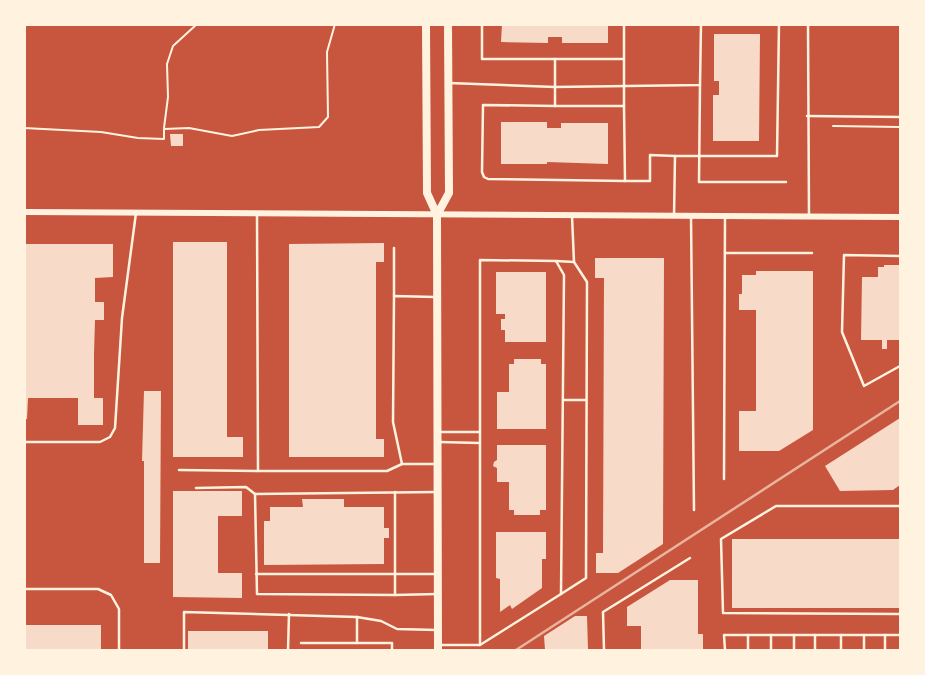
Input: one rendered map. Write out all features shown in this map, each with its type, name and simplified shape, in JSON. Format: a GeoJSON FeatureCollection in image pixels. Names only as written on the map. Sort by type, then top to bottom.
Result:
{"type":"FeatureCollection","features":[{"type":"Feature","properties":{"kind":"main road"},"geometry":{"type":"LineString","coordinates":[[425,24],[427,193],[437,215],[437,649]]}},
{"type":"Feature","properties":{"kind":"main road"},"geometry":{"type":"LineString","coordinates":[[437,215],[449,193],[448,24]]}},
{"type":"Feature","properties":{"kind":"street"},"geometry":{"type":"LineString","coordinates":[[24,212],[901,217]]}},
{"type":"Feature","properties":{"kind":"lane"},"geometry":{"type":"LineString","coordinates":[[482,24],[482,59],[624,59]]}},
{"type":"Feature","properties":{"kind":"lane"},"geometry":{"type":"LineString","coordinates":[[624,24],[625,181]]}},
{"type":"Feature","properties":{"kind":"lane"},"geometry":{"type":"LineString","coordinates":[[701,24],[699,182],[786,182]]}},
{"type":"Feature","properties":{"kind":"lane"},"geometry":{"type":"LineString","coordinates":[[624,106],[483,105],[484,177],[650,181],[650,155],[777,156],[779,24]]}},
{"type":"Feature","properties":{"kind":"lane"},"geometry":{"type":"LineString","coordinates":[[808,24],[809,217]]}},
{"type":"Feature","properties":{"kind":"lane"},"geometry":{"type":"LineString","coordinates":[[555,59],[555,106]]}},
{"type":"Feature","properties":{"kind":"lane"},"geometry":{"type":"LineString","coordinates":[[449,83],[555,87],[700,85]]}},
{"type":"Feature","properties":{"kind":"lane"},"geometry":{"type":"LineString","coordinates":[[807,116],[901,117]]}},
{"type":"Feature","properties":{"kind":"lane"},"geometry":{"type":"LineString","coordinates":[[674,216],[675,156]]}},
{"type":"Feature","properties":{"kind":"lane"},"geometry":{"type":"LineString","coordinates":[[24,442],[100,442],[110,437],[115,428],[122,318],[136,213]]}},
{"type":"Feature","properties":{"kind":"lane"},"geometry":{"type":"LineString","coordinates":[[257,214],[258,471]]}},
{"type":"Feature","properties":{"kind":"lane"},"geometry":{"type":"LineString","coordinates":[[437,649],[480,645],[586,578],[587,282],[574,262],[572,216]]}},
{"type":"Feature","properties":{"kind":"lane"},"geometry":{"type":"LineString","coordinates":[[691,216],[694,510]]}},
{"type":"Feature","properties":{"kind":"lane"},"geometry":{"type":"LineString","coordinates":[[724,479],[725,216]]}},
{"type":"Feature","properties":{"kind":"lane"},"geometry":{"type":"LineString","coordinates":[[394,248],[393,422],[402,464]]}},
{"type":"Feature","properties":{"kind":"lane"},"geometry":{"type":"LineString","coordinates":[[725,253],[812,253]]}},
{"type":"Feature","properties":{"kind":"lane"},"geometry":{"type":"LineString","coordinates":[[901,256],[844,254],[842,332],[864,386],[901,366]]}},
{"type":"Feature","properties":{"kind":"lane"},"geometry":{"type":"LineString","coordinates":[[480,645],[480,260],[574,262]]}},
{"type":"Feature","properties":{"kind":"lane"},"geometry":{"type":"LineString","coordinates":[[556,261],[564,275],[561,594]]}},
{"type":"Feature","properties":{"kind":"lane"},"geometry":{"type":"LineString","coordinates":[[394,296],[437,297]]}},
{"type":"Feature","properties":{"kind":"lane"},"geometry":{"type":"LineString","coordinates":[[564,400],[587,400]]}},
{"type":"Feature","properties":{"kind":"lane"},"geometry":{"type":"LineString","coordinates":[[437,432],[479,432]]}},
{"type":"Feature","properties":{"kind":"lane"},"geometry":{"type":"LineString","coordinates":[[437,442],[479,443]]}},
{"type":"Feature","properties":{"kind":"lane"},"geometry":{"type":"LineString","coordinates":[[179,470],[387,471],[402,464],[437,464]]}},
{"type":"Feature","properties":{"kind":"lane"},"geometry":{"type":"LineString","coordinates":[[196,488],[246,487],[255,494],[437,492]]}},
{"type":"Feature","properties":{"kind":"lane"},"geometry":{"type":"LineString","coordinates":[[394,492],[395,595]]}},
{"type":"Feature","properties":{"kind":"lane"},"geometry":{"type":"LineString","coordinates":[[255,494],[257,594],[437,594]]}},
{"type":"Feature","properties":{"kind":"lane"},"geometry":{"type":"LineString","coordinates":[[901,506],[776,506],[721,539],[723,613],[901,614]]}},
{"type":"Feature","properties":{"kind":"lane"},"geometry":{"type":"LineString","coordinates":[[604,650],[603,611],[690,558]]}},
{"type":"Feature","properties":{"kind":"lane"},"geometry":{"type":"LineString","coordinates":[[256,574],[437,574]]}},
{"type":"Feature","properties":{"kind":"lane"},"geometry":{"type":"LineString","coordinates":[[24,589],[98,589],[111,595],[119,609],[119,650]]}},
{"type":"Feature","properties":{"kind":"lane"},"geometry":{"type":"LineString","coordinates":[[184,650],[184,612],[357,617],[381,621],[397,629],[437,630]]}},
{"type":"Feature","properties":{"kind":"lane"},"geometry":{"type":"LineString","coordinates":[[288,650],[289,614]]}},
{"type":"Feature","properties":{"kind":"lane"},"geometry":{"type":"LineString","coordinates":[[357,617],[357,643]]}},
{"type":"Feature","properties":{"kind":"lane"},"geometry":{"type":"LineString","coordinates":[[724,650],[724,635],[901,635]]}},
{"type":"Feature","properties":{"kind":"lane"},"geometry":{"type":"LineString","coordinates":[[748,635],[748,650]]}},
{"type":"Feature","properties":{"kind":"lane"},"geometry":{"type":"LineString","coordinates":[[771,635],[771,650]]}},
{"type":"Feature","properties":{"kind":"lane"},"geometry":{"type":"LineString","coordinates":[[794,635],[794,650]]}},
{"type":"Feature","properties":{"kind":"lane"},"geometry":{"type":"LineString","coordinates":[[815,635],[815,650]]}},
{"type":"Feature","properties":{"kind":"lane"},"geometry":{"type":"LineString","coordinates":[[841,635],[841,650]]}},
{"type":"Feature","properties":{"kind":"lane"},"geometry":{"type":"LineString","coordinates":[[864,635],[864,650]]}},
{"type":"Feature","properties":{"kind":"lane"},"geometry":{"type":"LineString","coordinates":[[885,635],[885,650]]}},
{"type":"Feature","properties":{"kind":"lane"},"geometry":{"type":"LineString","coordinates":[[301,643],[392,643],[392,650]]}},
{"type":"Feature","properties":{"kind":"path"},"geometry":{"type":"LineString","coordinates":[[24,128],[164,139],[168,97],[167,64],[173,46],[197,24]]}},
{"type":"Feature","properties":{"kind":"path"},"geometry":{"type":"LineString","coordinates":[[164,130],[189,128],[232,136],[259,130],[319,127],[328,117],[327,52],[335,24]]}},
{"type":"Feature","properties":{"kind":"path"},"geometry":{"type":"LineString","coordinates":[[833,126],[901,127]]}},
{"type":"Feature","properties":{"kind":"building"},"geometry":{"type":"Polygon","coordinates":[[[502,24],[608,24],[608,43],[562,43],[562,37],[548,37],[548,43],[501,42],[502,24]]]}},
{"type":"Feature","properties":{"kind":"building"},"geometry":{"type":"Polygon","coordinates":[[[714,34],[760,34],[759,141],[713,141],[713,95],[719,95],[719,81],[714,81],[714,34]]]}},
{"type":"Feature","properties":{"kind":"building"},"geometry":{"type":"Polygon","coordinates":[[[501,122],[547,122],[547,128],[561,128],[561,123],[608,123],[608,164],[501,164],[501,122]]]}},
{"type":"Feature","properties":{"kind":"building"},"geometry":{"type":"Polygon","coordinates":[[[170,134],[183,134],[183,146],[171,146],[170,134]]]}},
{"type":"Feature","properties":{"kind":"building"},"geometry":{"type":"Polygon","coordinates":[[[173,242],[227,242],[227,437],[243,437],[243,457],[173,457],[173,242]]]}},
{"type":"Feature","properties":{"kind":"building"},"geometry":{"type":"Polygon","coordinates":[[[384,243],[384,262],[376,262],[376,439],[384,439],[384,457],[289,457],[289,244],[384,243]]]}},
{"type":"Feature","properties":{"kind":"building"},"geometry":{"type":"Polygon","coordinates":[[[24,244],[113,244],[113,277],[95,278],[95,302],[104,302],[104,320],[95,320],[94,354],[94,398],[103,398],[103,425],[78,425],[78,398],[28,398],[27,419],[24,419],[24,244]]]}},
{"type":"Feature","properties":{"kind":"building"},"geometry":{"type":"Polygon","coordinates":[[[595,258],[664,258],[663,544],[618,573],[596,573],[596,553],[603,553],[604,278],[595,278],[595,258]]]}},
{"type":"Feature","properties":{"kind":"building"},"geometry":{"type":"Polygon","coordinates":[[[900,265],[900,340],[887,340],[887,349],[882,349],[882,340],[861,340],[862,277],[878,277],[878,267],[900,265]]]}},
{"type":"Feature","properties":{"kind":"building"},"geometry":{"type":"Polygon","coordinates":[[[756,271],[813,271],[813,430],[779,451],[739,451],[739,411],[756,411],[756,310],[739,310],[739,294],[742,294],[742,275],[756,275],[756,271]]]}},
{"type":"Feature","properties":{"kind":"building"},"geometry":{"type":"Polygon","coordinates":[[[496,272],[546,272],[546,342],[505,342],[501,319],[505,319],[505,314],[496,314],[496,272]]]}},
{"type":"Feature","properties":{"kind":"building"},"geometry":{"type":"Polygon","coordinates":[[[514,359],[541,359],[541,364],[546,364],[546,429],[497,429],[497,392],[509,392],[509,364],[514,364],[514,359]]]}},
{"type":"Feature","properties":{"kind":"building"},"geometry":{"type":"Polygon","coordinates":[[[144,391],[161,391],[160,563],[144,563],[144,391]]]}},
{"type":"Feature","properties":{"kind":"building"},"geometry":{"type":"Polygon","coordinates":[[[900,418],[900,485],[893,490],[840,491],[825,466],[900,418]]]}},
{"type":"Feature","properties":{"kind":"building"},"geometry":{"type":"Polygon","coordinates":[[[497,445],[546,445],[546,510],[540,510],[540,515],[514,515],[514,510],[509,510],[509,482],[497,482],[497,468],[493,466],[497,460],[497,445]]]}},
{"type":"Feature","properties":{"kind":"building"},"geometry":{"type":"Polygon","coordinates":[[[173,491],[242,491],[242,516],[218,516],[218,573],[242,573],[242,598],[173,597],[173,491]]]}},
{"type":"Feature","properties":{"kind":"building"},"geometry":{"type":"Polygon","coordinates":[[[302,499],[344,499],[344,507],[384,507],[384,528],[389,528],[389,538],[384,538],[384,564],[264,565],[264,521],[270,521],[270,507],[303,507],[302,499]]]}},
{"type":"Feature","properties":{"kind":"building"},"geometry":{"type":"Polygon","coordinates":[[[496,532],[546,532],[542,588],[512,609],[510,605],[500,612],[500,579],[496,578],[496,532]]]}},
{"type":"Feature","properties":{"kind":"building"},"geometry":{"type":"Polygon","coordinates":[[[732,539],[900,539],[900,608],[732,608],[732,539]]]}},
{"type":"Feature","properties":{"kind":"building"},"geometry":{"type":"Polygon","coordinates":[[[670,580],[698,580],[698,634],[703,634],[703,650],[641,650],[641,626],[627,626],[627,607],[670,580]]]}},
{"type":"Feature","properties":{"kind":"building"},"geometry":{"type":"Polygon","coordinates":[[[575,616],[587,616],[588,650],[545,650],[544,636],[575,616]]]}},
{"type":"Feature","properties":{"kind":"building"},"geometry":{"type":"Polygon","coordinates":[[[24,625],[101,625],[101,650],[24,650],[24,625]]]}},
{"type":"Feature","properties":{"kind":"building"},"geometry":{"type":"Polygon","coordinates":[[[188,631],[268,631],[268,650],[188,650],[188,631]]]}},
{"type":"Feature","properties":{"kind":"railway"},"geometry":{"type":"LineString","coordinates":[[516,650],[900,401]]}}]}
